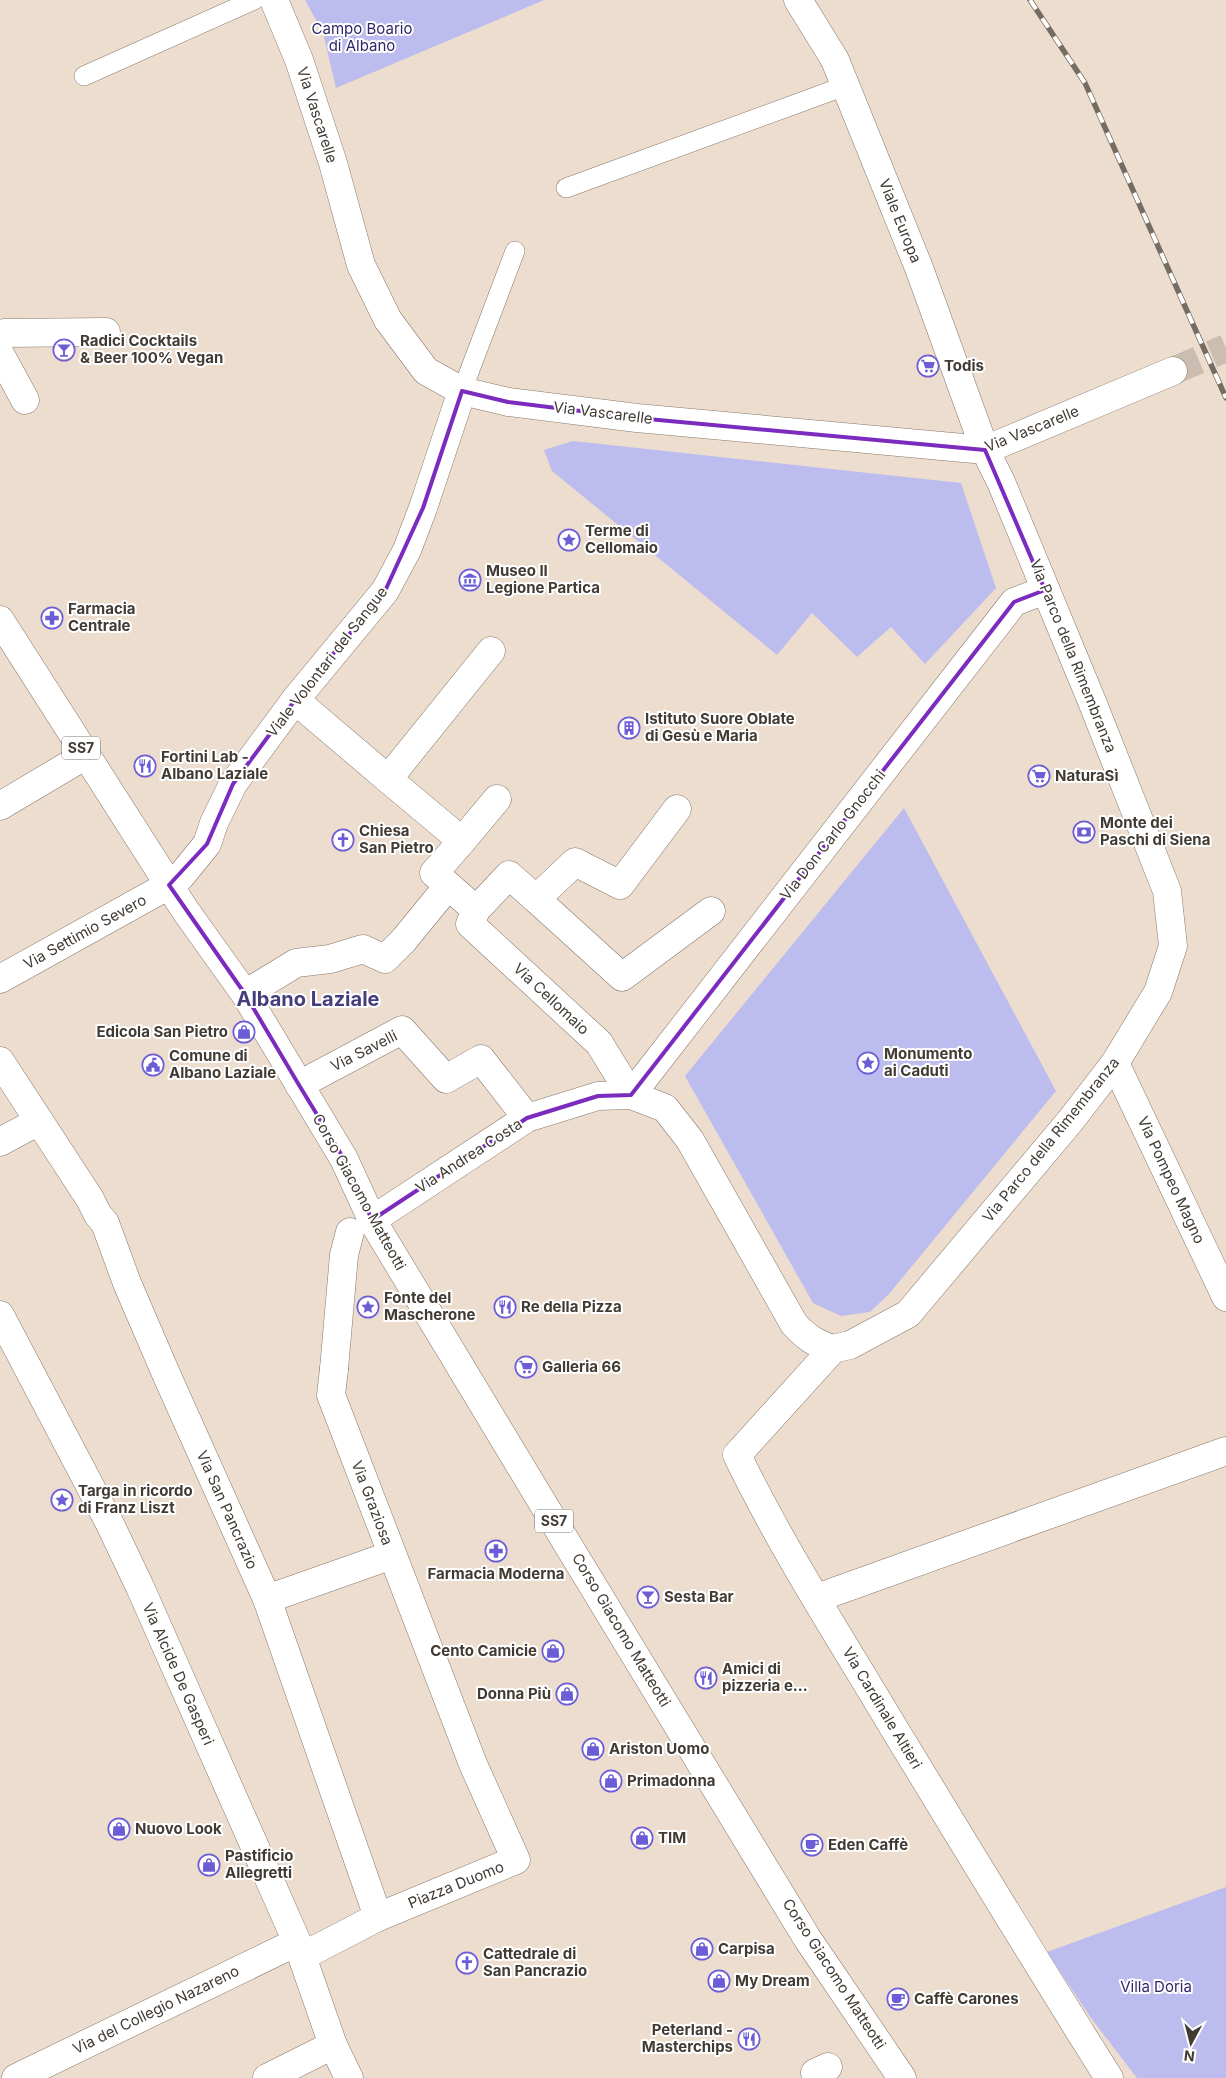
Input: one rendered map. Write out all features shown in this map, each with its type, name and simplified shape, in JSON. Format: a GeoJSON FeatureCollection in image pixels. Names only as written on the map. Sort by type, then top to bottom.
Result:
{"type":"FeatureCollection","features":[{"type":"Feature","properties":{"kind":"street","name":"Via Vascarelle"},"geometry":{"type":"LineString","coordinates":[[274,0],[299,60],[333,163],[361,264],[388,320],[426,371],[462,391],[508,402],[637,418],[985,450],[1173,371]]}},
{"type":"Feature","properties":{"kind":"street","name":"Viale Europa"},"geometry":{"type":"LineString","coordinates":[[798,0],[834,60],[845,86],[919,268],[985,450]]}},
{"type":"Feature","properties":{"kind":"street"},"geometry":{"type":"LineString","coordinates":[[25,400],[1,337],[106,332]]}},
{"type":"Feature","properties":{"kind":"street","name":"Viale Volontari del Sangue"},"geometry":{"type":"LineString","coordinates":[[164,877],[181,876],[207,844],[214,823],[234,784],[295,700],[385,591],[407,550],[462,391]]}},
{"type":"Feature","properties":{"kind":"street","name":"Via Parco della Rimembranza"},"geometry":{"type":"LineString","coordinates":[[833,1349],[850,1345],[908,1314],[1071,1120],[1115,1063],[1158,992],[1173,946],[1167,891],[1092,699],[1001,482],[985,450]]}},
{"type":"Feature","properties":{"kind":"street","name":"Via Don Carlo Gnocchi"},"geometry":{"type":"LineString","coordinates":[[631,1095],[1014,602],[1045,590]]}},
{"type":"Feature","properties":{"kind":"street","name":"SS7"},"geometry":{"type":"LineString","coordinates":[[2,627],[164,877],[244,994]]}},
{"type":"Feature","properties":{"kind":"street"},"geometry":{"type":"LineString","coordinates":[[388,779],[491,651]]}},
{"type":"Feature","properties":{"kind":"street"},"geometry":{"type":"LineString","coordinates":[[295,700],[462,841]]}},
{"type":"Feature","properties":{"kind":"street"},"geometry":{"type":"LineString","coordinates":[[0,806],[86,755]]}},
{"type":"Feature","properties":{"kind":"street"},"geometry":{"type":"LineString","coordinates":[[497,800],[434,873],[476,910],[509,875],[622,977],[711,911]]}},
{"type":"Feature","properties":{"kind":"street"},"geometry":{"type":"LineString","coordinates":[[536,899],[575,862],[620,885],[677,809]]}},
{"type":"Feature","properties":{"kind":"street","name":"Via Settimio Severo"},"geometry":{"type":"LineString","coordinates":[[0,980],[164,877]]}},
{"type":"Feature","properties":{"kind":"street"},"geometry":{"type":"LineString","coordinates":[[244,994],[296,963],[330,958],[363,949],[385,960],[448,886]]}},
{"type":"Feature","properties":{"kind":"street","name":"Via Cellomaio"},"geometry":{"type":"LineString","coordinates":[[476,910],[470,924],[599,1043],[631,1095]]}},
{"type":"Feature","properties":{"kind":"street","name":"Corso Giacomo Matteotti"},"geometry":{"type":"LineString","coordinates":[[244,994],[344,1159],[361,1226],[808,1938],[902,2078]]}},
{"type":"Feature","properties":{"kind":"street","name":"Via Savelli"},"geometry":{"type":"LineString","coordinates":[[299,1084],[402,1030],[446,1079],[481,1059],[528,1118]]}},
{"type":"Feature","properties":{"kind":"street"},"geometry":{"type":"LineString","coordinates":[[0,1061],[39,1121],[0,1142]]}},
{"type":"Feature","properties":{"kind":"street","name":"Via Pompeo Magno"},"geometry":{"type":"LineString","coordinates":[[1115,1063],[1226,1297]]}},
{"type":"Feature","properties":{"kind":"street"},"geometry":{"type":"LineString","coordinates":[[631,1095],[664,1108],[690,1140],[794,1324],[808,1339],[833,1349]]}},
{"type":"Feature","properties":{"kind":"street","name":"Via Andrea Costa"},"geometry":{"type":"LineString","coordinates":[[361,1226],[528,1118],[598,1096],[631,1095]]}},
{"type":"Feature","properties":{"kind":"street","name":"Via San Pancrazio"},"geometry":{"type":"LineString","coordinates":[[39,1121],[90,1199],[98,1215],[105,1223],[167,1376],[266,1599],[378,1917]]}},
{"type":"Feature","properties":{"kind":"street","name":"Via Graziosa"},"geometry":{"type":"LineString","coordinates":[[361,1226],[344,1256],[331,1395],[473,1764]]}},
{"type":"Feature","properties":{"kind":"street","name":"Via Alcide De Gasperi"},"geometry":{"type":"LineString","coordinates":[[0,1314],[109,1522],[140,1587],[300,1949],[333,2045],[349,2078]]}},
{"type":"Feature","properties":{"kind":"street","name":"Via Cardinale Altieri"},"geometry":{"type":"LineString","coordinates":[[833,1349],[737,1454],[750,1483],[817,1598],[1036,1963],[1109,2078]]}},
{"type":"Feature","properties":{"kind":"street"},"geometry":{"type":"LineString","coordinates":[[817,1598],[1226,1451]]}},
{"type":"Feature","properties":{"kind":"street"},"geometry":{"type":"LineString","coordinates":[[266,1599],[392,1555]]}},
{"type":"Feature","properties":{"kind":"street","name":"Piazza Duomo"},"geometry":{"type":"LineString","coordinates":[[300,1949],[516,1860],[473,1764]]}},
{"type":"Feature","properties":{"kind":"street","name":"Via del Collegio Nazareno"},"geometry":{"type":"LineString","coordinates":[[16,2078],[300,1949]]}},
{"type":"Feature","properties":{"kind":"street"},"geometry":{"type":"LineString","coordinates":[[267,2078],[333,2045]]}},
{"type":"Feature","properties":{"kind":"lane"},"geometry":{"type":"LineString","coordinates":[[84,76],[254,0]]}},
{"type":"Feature","properties":{"kind":"lane"},"geometry":{"type":"LineString","coordinates":[[566,188],[845,86]]}},
{"type":"Feature","properties":{"kind":"lane"},"geometry":{"type":"LineString","coordinates":[[462,391],[515,251]]}},
{"type":"Feature","properties":{"kind":"highlighted area"},"geometry":{"type":"Polygon","coordinates":[[[462,391],[508,402],[637,418],[985,450],[1045,590],[1014,602],[631,1095],[598,1096],[527,1118],[372,1220],[344,1159],[245,994],[169,885],[207,844],[233,784],[295,700],[385,591],[423,508],[462,391]]]}},
{"type":"Feature","properties":{"kind":"green space","name":"Campo Boario di Albano"},"geometry":{"type":"Polygon","coordinates":[[[305,0],[544,0],[336,88],[323,33],[305,0]]]}},
{"type":"Feature","properties":{"kind":"green space"},"geometry":{"type":"Polygon","coordinates":[[[573,441],[961,483],[996,588],[925,664],[891,627],[857,657],[812,613],[777,655],[552,471],[544,450],[573,441]]]}},
{"type":"Feature","properties":{"kind":"green space"},"geometry":{"type":"Polygon","coordinates":[[[904,808],[1056,1091],[889,1294],[870,1312],[841,1316],[813,1303],[685,1076],[904,808]]]}},
{"type":"Feature","properties":{"kind":"green space","name":"Villa Doria"},"geometry":{"type":"Polygon","coordinates":[[[1226,1887],[1226,2078],[1137,2078],[1091,2018],[1047,1952],[1226,1887]]]}},
{"type":"Feature","properties":{"kind":"tunnel"},"geometry":{"type":"LineString","coordinates":[[1173,371],[1226,348]]}},
{"type":"Feature","properties":{"kind":"railway"},"geometry":{"type":"LineString","coordinates":[[1030,0],[1085,83],[1226,398]]}},
{"type":"Feature","properties":{"kind":"place","name":"Radici Cocktails & Beer 100% Vegan"},"geometry":{"type":"Point","coordinates":[64,350]}},
{"type":"Feature","properties":{"kind":"place","name":"Todis"},"geometry":{"type":"Point","coordinates":[928,366]}},
{"type":"Feature","properties":{"kind":"place","name":"Terme di Cellomaio"},"geometry":{"type":"Point","coordinates":[569,540]}},
{"type":"Feature","properties":{"kind":"place","name":"Museo II Legione Partica"},"geometry":{"type":"Point","coordinates":[470,580]}},
{"type":"Feature","properties":{"kind":"place","name":"Farmacia Centrale"},"geometry":{"type":"Point","coordinates":[52,618]}},
{"type":"Feature","properties":{"kind":"place","name":"Istituto Suore Oblate di Gesù e Maria"},"geometry":{"type":"Point","coordinates":[629,728]}},
{"type":"Feature","properties":{"kind":"place","name":"Fortini Lab - Albano Laziale"},"geometry":{"type":"Point","coordinates":[145,766]}},
{"type":"Feature","properties":{"kind":"place","name":"NaturaSì"},"geometry":{"type":"Point","coordinates":[1039,776]}},
{"type":"Feature","properties":{"kind":"place","name":"Monte dei Paschi di Siena"},"geometry":{"type":"Point","coordinates":[1084,832]}},
{"type":"Feature","properties":{"kind":"place","name":"Chiesa San Pietro"},"geometry":{"type":"Point","coordinates":[343,840]}},
{"type":"Feature","properties":{"kind":"place","name":"Edicola San Pietro"},"geometry":{"type":"Point","coordinates":[244,1032]}},
{"type":"Feature","properties":{"kind":"place","name":"Monumento ai Caduti"},"geometry":{"type":"Point","coordinates":[868,1063]}},
{"type":"Feature","properties":{"kind":"place","name":"Comune di Albano Laziale"},"geometry":{"type":"Point","coordinates":[153,1065]}},
{"type":"Feature","properties":{"kind":"place","name":"Fonte del Mascherone"},"geometry":{"type":"Point","coordinates":[368,1307]}},
{"type":"Feature","properties":{"kind":"place","name":"Re della Pizza"},"geometry":{"type":"Point","coordinates":[505,1307]}},
{"type":"Feature","properties":{"kind":"place","name":"Galleria 66"},"geometry":{"type":"Point","coordinates":[526,1367]}},
{"type":"Feature","properties":{"kind":"place","name":"Targa in ricordo di Franz Liszt"},"geometry":{"type":"Point","coordinates":[62,1500]}},
{"type":"Feature","properties":{"kind":"place","name":"Farmacia Moderna"},"geometry":{"type":"Point","coordinates":[496,1551]}},
{"type":"Feature","properties":{"kind":"place","name":"Sesta Bar"},"geometry":{"type":"Point","coordinates":[648,1597]}},
{"type":"Feature","properties":{"kind":"place","name":"Cento Camicie"},"geometry":{"type":"Point","coordinates":[553,1651]}},
{"type":"Feature","properties":{"kind":"place","name":"Amici di pizzeria e..."},"geometry":{"type":"Point","coordinates":[706,1678]}},
{"type":"Feature","properties":{"kind":"place","name":"Donna Più"},"geometry":{"type":"Point","coordinates":[567,1694]}},
{"type":"Feature","properties":{"kind":"place","name":"Ariston Uomo"},"geometry":{"type":"Point","coordinates":[593,1749]}},
{"type":"Feature","properties":{"kind":"place","name":"Primadonna"},"geometry":{"type":"Point","coordinates":[611,1781]}},
{"type":"Feature","properties":{"kind":"place","name":"Nuovo Look"},"geometry":{"type":"Point","coordinates":[119,1829]}},
{"type":"Feature","properties":{"kind":"place","name":"TIM"},"geometry":{"type":"Point","coordinates":[642,1838]}},
{"type":"Feature","properties":{"kind":"place","name":"Eden Caffè"},"geometry":{"type":"Point","coordinates":[812,1845]}},
{"type":"Feature","properties":{"kind":"place","name":"Pastificio Allegretti"},"geometry":{"type":"Point","coordinates":[209,1865]}},
{"type":"Feature","properties":{"kind":"place","name":"Carpisa"},"geometry":{"type":"Point","coordinates":[702,1949]}},
{"type":"Feature","properties":{"kind":"place","name":"Cattedrale di San Pancrazio"},"geometry":{"type":"Point","coordinates":[467,1963]}},
{"type":"Feature","properties":{"kind":"place","name":"My Dream"},"geometry":{"type":"Point","coordinates":[719,1981]}},
{"type":"Feature","properties":{"kind":"place","name":"Caffè Carones"},"geometry":{"type":"Point","coordinates":[898,1999]}},
{"type":"Feature","properties":{"kind":"place","name":"Peterland - Masterchips"},"geometry":{"type":"Point","coordinates":[749,2039]}},
{"type":"Feature","properties":{"kind":"district","name":"Albano Laziale"},"geometry":{"type":"Point","coordinates":[308,999]}}]}
